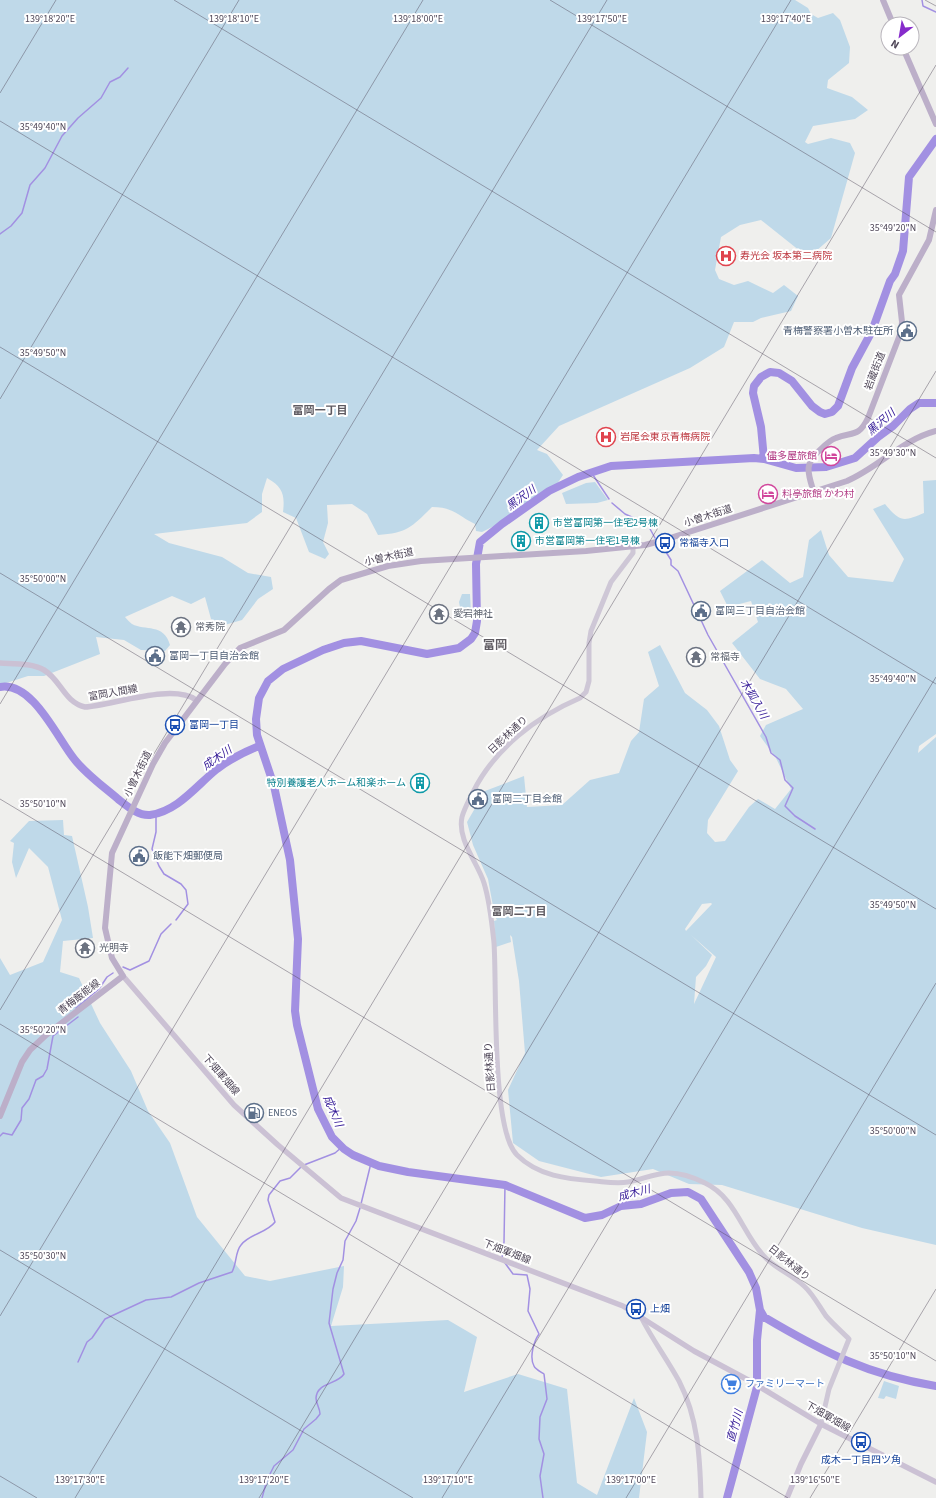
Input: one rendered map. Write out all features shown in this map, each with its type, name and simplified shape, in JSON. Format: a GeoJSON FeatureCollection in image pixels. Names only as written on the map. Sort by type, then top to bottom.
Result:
{"type":"FeatureCollection","features":[{"type":"Feature","properties":{"kind":"main road"},"geometry":{"type":"LineString","coordinates":[[883,0],[890,16]]}},
{"type":"Feature","properties":{"kind":"main road"},"geometry":{"type":"LineString","coordinates":[[906,56],[936,124]]}},
{"type":"Feature","properties":{"kind":"main road","name":"岩蔵街道"},"geometry":{"type":"LineString","coordinates":[[814,493],[808,471],[811,458],[830,441],[837,437],[853,434],[862,428],[865,423],[901,332],[902,322],[899,295],[929,240],[936,210]]}},
{"type":"Feature","properties":{"kind":"main road","name":"小曽木街道"},"geometry":{"type":"LineString","coordinates":[[123,976],[112,958],[105,928],[110,864],[112,853],[165,743],[196,700],[235,652],[249,643],[284,630],[329,588],[341,580],[404,562],[634,547],[664,540],[814,493],[856,477],[901,446],[916,438],[936,431]]}},
{"type":"Feature","properties":{"kind":"main road","name":"富岡入間線"},"geometry":{"type":"LineString","coordinates":[[0,663],[41,669],[52,678],[69,699],[74,703],[85,707],[159,694],[190,697],[196,700]]}},
{"type":"Feature","properties":{"kind":"main road","name":"青梅飯能線"},"geometry":{"type":"LineString","coordinates":[[0,1116],[22,1062],[30,1050],[123,976]]}},
{"type":"Feature","properties":{"kind":"main road","name":"下畑軍畑線"},"geometry":{"type":"LineString","coordinates":[[123,976],[234,1105],[278,1145],[341,1198],[623,1306],[694,1351],[761,1387],[821,1424],[936,1482]]}},
{"type":"Feature","properties":{"kind":"main road"},"geometry":{"type":"LineString","coordinates":[[788,1498],[801,1464],[821,1424]]}},
{"type":"Feature","properties":{"kind":"street","name":"日影林通り"},"geometry":{"type":"LineString","coordinates":[[634,547],[633,553],[611,582],[591,630],[589,643],[589,681],[586,692],[580,698],[531,725],[499,754],[478,783],[462,819],[462,826],[468,846],[485,884],[491,922],[501,1101],[507,1137],[512,1149],[523,1160],[556,1177],[572,1180],[622,1183],[669,1173],[697,1180],[713,1188],[737,1213],[753,1242],[763,1255],[805,1287],[830,1320],[848,1337],[849,1341],[829,1390],[821,1424]]}},
{"type":"Feature","properties":{"kind":"street"},"geometry":{"type":"LineString","coordinates":[[639,1315],[679,1381],[689,1405],[699,1448],[701,1498]]}},
{"type":"Feature","properties":{"kind":"shaded area"},"geometry":{"type":"Polygon","coordinates":[[[0,0],[795,0],[808,8],[811,14],[818,18],[833,13],[840,20],[850,47],[849,63],[828,80],[827,88],[852,97],[868,110],[855,119],[813,126],[805,142],[808,144],[831,138],[850,143],[855,153],[831,238],[816,251],[800,251],[761,220],[740,225],[721,237],[715,270],[719,279],[734,285],[748,281],[773,293],[784,285],[798,296],[791,311],[761,318],[753,322],[734,322],[724,347],[690,368],[559,426],[537,450],[547,454],[563,475],[555,487],[500,523],[482,532],[476,531],[475,524],[451,510],[432,507],[419,520],[403,531],[378,535],[367,514],[352,504],[327,505],[328,523],[323,542],[329,554],[325,559],[309,552],[296,518],[283,512],[284,501],[280,488],[267,478],[262,494],[262,512],[247,523],[154,534],[169,543],[222,557],[248,573],[271,577],[273,589],[258,599],[242,620],[221,626],[211,619],[205,597],[191,604],[172,596],[125,617],[132,624],[154,629],[163,633],[170,645],[165,651],[141,650],[124,640],[96,637],[100,654],[44,676],[28,676],[0,685],[0,0]]]}},
{"type":"Feature","properties":{"kind":"shaded area"},"geometry":{"type":"Polygon","coordinates":[[[936,480],[936,734],[919,746],[918,753],[936,737],[936,1245],[862,1228],[722,1185],[689,1184],[653,1169],[601,1177],[539,1161],[513,1143],[508,1090],[525,1053],[519,981],[512,937],[510,935],[511,942],[496,947],[494,921],[497,920],[495,917],[488,879],[473,845],[467,822],[485,791],[524,776],[527,807],[562,805],[590,780],[619,773],[631,741],[639,732],[644,699],[659,686],[648,652],[660,645],[685,693],[707,710],[719,726],[730,760],[738,771],[708,820],[707,833],[715,842],[725,841],[749,807],[758,799],[775,809],[791,789],[776,758],[760,736],[766,725],[803,709],[786,689],[760,679],[732,643],[758,622],[751,601],[728,607],[720,591],[762,560],[790,583],[803,577],[809,540],[821,530],[829,555],[848,577],[893,582],[904,559],[873,509],[885,504],[894,514],[902,519],[911,518],[924,513],[923,481],[936,480]],[[702,904],[685,929],[686,931],[712,904],[702,904]],[[691,935],[712,955],[706,966],[696,977],[694,1004],[716,957],[691,935]]]}},
{"type":"Feature","properties":{"kind":"shaded area"},"geometry":{"type":"Polygon","coordinates":[[[595,482],[608,500],[597,503],[566,504],[562,493],[586,483],[595,482]]]}},
{"type":"Feature","properties":{"kind":"shaded area"},"geometry":{"type":"Polygon","coordinates":[[[462,594],[470,594],[471,613],[461,613],[459,602],[462,594]]]}},
{"type":"Feature","properties":{"kind":"shaded area"},"geometry":{"type":"Polygon","coordinates":[[[63,820],[64,835],[72,836],[88,907],[93,938],[63,941],[60,972],[79,978],[100,1023],[131,1071],[148,1111],[170,1143],[197,1217],[245,1276],[270,1281],[344,1266],[343,1287],[331,1326],[448,1320],[477,1337],[464,1392],[518,1374],[567,1389],[577,1483],[597,1495],[634,1398],[647,1432],[639,1498],[0,1498],[0,958],[10,975],[43,962],[62,920],[48,867],[29,848],[16,878],[12,862],[14,843],[10,841],[29,821],[63,820]]]}},
{"type":"Feature","properties":{"kind":"shaded area"},"geometry":{"type":"Polygon","coordinates":[[[884,1381],[899,1386],[896,1399],[886,1396],[884,1399],[878,1398],[884,1381]]]}},
{"type":"Feature","properties":{"kind":"waterway"},"geometry":{"type":"LineString","coordinates":[[922,0],[923,6],[936,12]]}},
{"type":"Feature","properties":{"kind":"waterway"},"geometry":{"type":"LineString","coordinates":[[0,234],[11,226],[22,213],[30,185],[45,168],[62,136],[78,118],[101,98],[110,82],[120,77],[128,68]]}},
{"type":"Feature","properties":{"kind":"waterway"},"geometry":{"type":"LineString","coordinates":[[764,459],[761,427],[753,393],[754,386],[761,377],[770,372],[779,373],[792,381],[812,406],[820,412],[825,414],[832,412],[838,406],[852,368],[872,331],[890,281],[895,274],[903,251],[909,177],[936,139]]}},
{"type":"Feature","properties":{"kind":"waterway","name":"成木川"},"geometry":{"type":"LineString","coordinates":[[936,403],[919,403],[910,409],[893,426],[878,437],[855,458],[826,467],[796,468],[764,459],[754,458],[611,466],[578,477],[549,491],[502,524],[480,542],[476,564],[477,621],[475,633],[471,639],[459,648],[427,654],[361,641],[344,643],[323,650],[283,669],[268,681],[259,698],[256,719],[257,735],[274,786],[290,860],[298,939],[295,1011],[297,1025],[318,1109],[332,1137],[344,1149],[353,1155],[379,1166],[408,1172],[505,1185],[585,1218],[602,1215],[621,1206],[641,1204],[671,1193],[688,1192],[701,1199],[749,1272],[756,1288],[760,1310],[764,1317],[806,1341],[867,1369],[889,1376],[936,1386]]}},
{"type":"Feature","properties":{"kind":"waterway","name":"木狐入川"},"geometry":{"type":"LineString","coordinates":[[591,472],[609,499]]}},
{"type":"Feature","properties":{"kind":"waterway","name":"木狐入川"},"geometry":{"type":"LineString","coordinates":[[612,503],[625,514],[645,523]]}},
{"type":"Feature","properties":{"kind":"waterway","name":"木狐入川"},"geometry":{"type":"LineString","coordinates":[[649,527],[655,538]]}},
{"type":"Feature","properties":{"kind":"waterway","name":"木狐入川"},"geometry":{"type":"LineString","coordinates":[[661,544],[671,560],[671,565],[678,571],[708,635],[766,737],[771,753],[780,760],[785,780],[793,788],[785,806],[795,816],[815,829]]}},
{"type":"Feature","properties":{"kind":"waterway","name":"成木川"},"geometry":{"type":"LineString","coordinates":[[0,687],[12,688],[23,693],[34,702],[44,714],[68,751],[85,771],[121,802],[141,814],[150,815],[169,809],[186,797],[222,765],[259,746]]}},
{"type":"Feature","properties":{"kind":"waterway"},"geometry":{"type":"LineString","coordinates":[[156,814],[156,832],[152,849],[164,874],[181,884],[186,890],[188,904],[176,920]]}},
{"type":"Feature","properties":{"kind":"waterway"},"geometry":{"type":"LineString","coordinates":[[123,967],[130,970],[149,961],[161,934],[171,924]]}},
{"type":"Feature","properties":{"kind":"waterway"},"geometry":{"type":"LineString","coordinates":[[76,1008],[99,989],[107,977],[113,973]]}},
{"type":"Feature","properties":{"kind":"waterway"},"geometry":{"type":"LineString","coordinates":[[0,1136],[3,1133],[12,1135],[21,1120],[22,1108],[29,1099],[36,1080],[43,1076],[47,1069],[53,1036],[78,1017]]}},
{"type":"Feature","properties":{"kind":"waterway"},"geometry":{"type":"LineString","coordinates":[[304,1165],[335,1153],[342,1147]]}},
{"type":"Feature","properties":{"kind":"waterway"},"geometry":{"type":"LineString","coordinates":[[361,1204],[371,1163]]}},
{"type":"Feature","properties":{"kind":"waterway"},"geometry":{"type":"LineString","coordinates":[[78,1362],[87,1342],[92,1338],[105,1319],[146,1300],[171,1297],[199,1283],[232,1272],[239,1248],[244,1241],[272,1226],[275,1222],[268,1200],[269,1195],[280,1181],[290,1178],[301,1167]]}},
{"type":"Feature","properties":{"kind":"waterway"},"geometry":{"type":"LineString","coordinates":[[502,1258],[504,1242],[505,1185]]}},
{"type":"Feature","properties":{"kind":"waterway"},"geometry":{"type":"LineString","coordinates":[[262,1498],[267,1480],[274,1466],[293,1450],[304,1429],[320,1414],[316,1400],[317,1393],[323,1386],[341,1378],[344,1374],[329,1323],[333,1289],[337,1273],[343,1260],[345,1241],[356,1221],[360,1208]]}},
{"type":"Feature","properties":{"kind":"waterway"},"geometry":{"type":"LineString","coordinates":[[505,1263],[513,1274],[527,1275],[530,1289],[528,1311],[539,1334],[535,1341],[532,1358],[535,1367],[544,1374],[547,1399],[540,1417],[539,1439],[544,1454],[540,1476],[543,1498]]}},
{"type":"Feature","properties":{"kind":"waterway","name":"直竹川"},"geometry":{"type":"LineString","coordinates":[[727,1498],[757,1387],[757,1340],[760,1310]]}},
{"type":"Feature","properties":{"kind":"place","name":"寿光会 坂本第二病院"},"geometry":{"type":"Point","coordinates":[726,256]}},
{"type":"Feature","properties":{"kind":"place","name":"青梅警察署小曽木駐在所"},"geometry":{"type":"Point","coordinates":[907,331]}},
{"type":"Feature","properties":{"kind":"place","name":"岩尾会東京青梅病院"},"geometry":{"type":"Point","coordinates":[606,437]}},
{"type":"Feature","properties":{"kind":"place","name":"儘多屋旅館"},"geometry":{"type":"Point","coordinates":[831,456]}},
{"type":"Feature","properties":{"kind":"place","name":"料亭旅館 かわ村"},"geometry":{"type":"Point","coordinates":[768,494]}},
{"type":"Feature","properties":{"kind":"place","name":"市営富岡第一住宅2号棟"},"geometry":{"type":"Point","coordinates":[539,523]}},
{"type":"Feature","properties":{"kind":"place","name":"市営富岡第一住宅1号棟"},"geometry":{"type":"Point","coordinates":[521,541]}},
{"type":"Feature","properties":{"kind":"place","name":"常福寺入口"},"geometry":{"type":"Point","coordinates":[665,543]}},
{"type":"Feature","properties":{"kind":"place","name":"富岡三丁目自治会館"},"geometry":{"type":"Point","coordinates":[701,611]}},
{"type":"Feature","properties":{"kind":"place","name":"愛宕神社"},"geometry":{"type":"Point","coordinates":[439,614]}},
{"type":"Feature","properties":{"kind":"place","name":"常秀院"},"geometry":{"type":"Point","coordinates":[181,627]}},
{"type":"Feature","properties":{"kind":"place","name":"富岡一丁目自治会館"},"geometry":{"type":"Point","coordinates":[155,656]}},
{"type":"Feature","properties":{"kind":"place","name":"常福寺"},"geometry":{"type":"Point","coordinates":[696,657]}},
{"type":"Feature","properties":{"kind":"place","name":"富岡一丁目"},"geometry":{"type":"Point","coordinates":[175,725]}},
{"type":"Feature","properties":{"kind":"place","name":"特別養護老人ホーム和楽ホーム"},"geometry":{"type":"Point","coordinates":[420,783]}},
{"type":"Feature","properties":{"kind":"place","name":"富岡二丁目会館"},"geometry":{"type":"Point","coordinates":[478,799]}},
{"type":"Feature","properties":{"kind":"place","name":"飯能下畑郵便局"},"geometry":{"type":"Point","coordinates":[139,856]}},
{"type":"Feature","properties":{"kind":"place","name":"光明寺"},"geometry":{"type":"Point","coordinates":[85,948]}},
{"type":"Feature","properties":{"kind":"place","name":"ENEOS"},"geometry":{"type":"Point","coordinates":[254,1113]}},
{"type":"Feature","properties":{"kind":"place","name":"上畑"},"geometry":{"type":"Point","coordinates":[636,1309]}},
{"type":"Feature","properties":{"kind":"place","name":"ファミリーマート"},"geometry":{"type":"Point","coordinates":[731,1384]}},
{"type":"Feature","properties":{"kind":"place","name":"成木一丁目四ツ角"},"geometry":{"type":"Point","coordinates":[861,1442]}},
{"type":"Feature","properties":{"kind":"district","name":"富岡一丁目"},"geometry":{"type":"Point","coordinates":[320,410]}},
{"type":"Feature","properties":{"kind":"district","name":"富岡"},"geometry":{"type":"Point","coordinates":[495,645]}},
{"type":"Feature","properties":{"kind":"district","name":"富岡二丁目"},"geometry":{"type":"Point","coordinates":[519,911]}},
{"type":"Feature","properties":{"kind":"water label","name":"黒沢川"},"geometry":{"type":"Point","coordinates":[881,422]}},
{"type":"Feature","properties":{"kind":"water label","name":"黒沢川"},"geometry":{"type":"Point","coordinates":[521,498]}}]}
